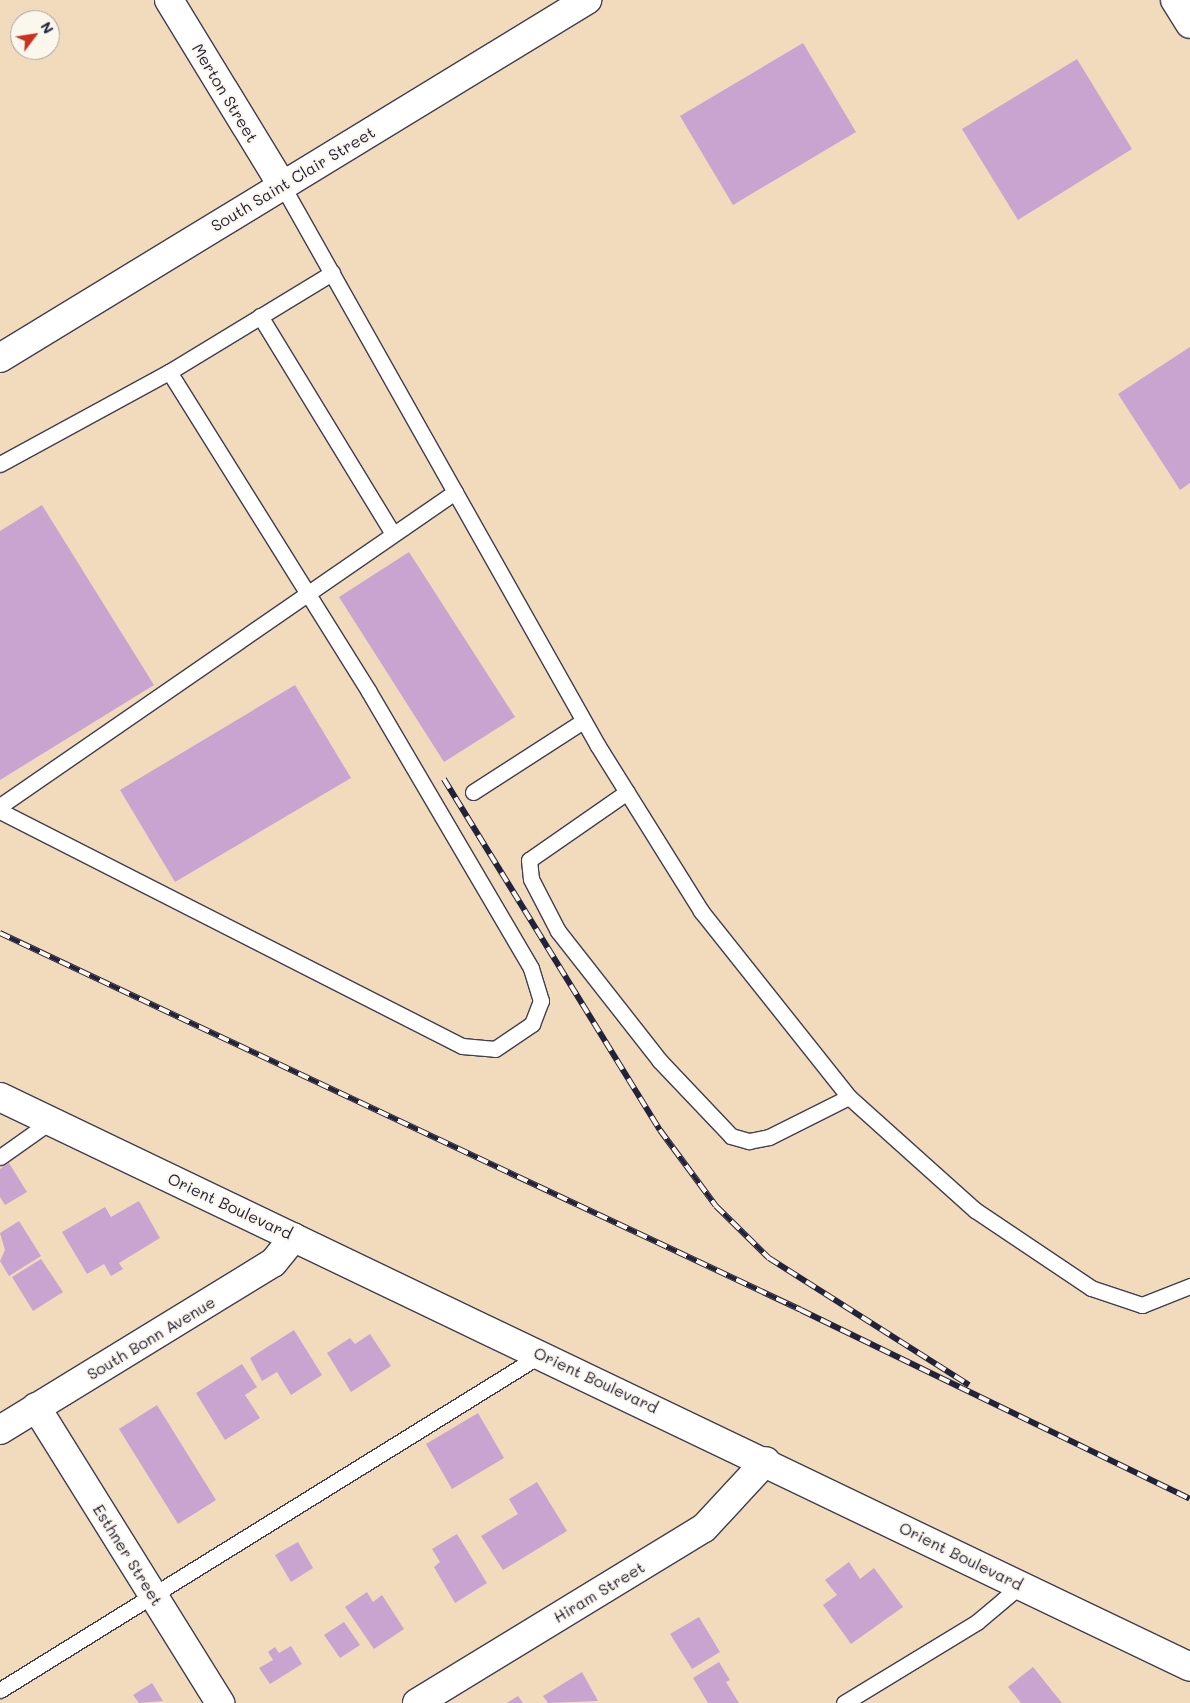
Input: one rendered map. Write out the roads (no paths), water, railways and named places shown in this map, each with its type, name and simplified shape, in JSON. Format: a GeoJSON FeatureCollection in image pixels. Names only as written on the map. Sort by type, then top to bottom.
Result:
{"type":"FeatureCollection","features":[{"type":"Feature","properties":{"kind":"street","name":"Merton Street"},"geometry":{"type":"LineString","coordinates":[[169,0],[282,185]]}},
{"type":"Feature","properties":{"kind":"street","name":"South Saint Clair Street"},"geometry":{"type":"LineString","coordinates":[[0,358],[586,0]]}},
{"type":"Feature","properties":{"kind":"street"},"geometry":{"type":"LineString","coordinates":[[1175,0],[1190,24]]}},
{"type":"Feature","properties":{"kind":"street","name":"Orient Boulevard"},"geometry":{"type":"LineString","coordinates":[[0,1097],[766,1461],[1190,1667]]}},
{"type":"Feature","properties":{"kind":"street","name":"South Bonn Avenue"},"geometry":{"type":"LineString","coordinates":[[0,1430],[273,1263],[294,1237]]}},
{"type":"Feature","properties":{"kind":"street","name":"Esthner Street"},"geometry":{"type":"LineString","coordinates":[[36,1408],[220,1703]]}},
{"type":"Feature","properties":{"kind":"street","name":"Hiram Street"},"geometry":{"type":"LineString","coordinates":[[417,1703],[704,1528],[766,1461]]}},
{"type":"Feature","properties":{"kind":"lane"},"geometry":{"type":"LineString","coordinates":[[282,185],[583,721],[626,792],[701,911],[849,1097],[975,1210],[1091,1288],[1142,1304],[1190,1286]]}},
{"type":"Feature","properties":{"kind":"lane"},"geometry":{"type":"LineString","coordinates":[[0,464],[169,372],[332,274]]}},
{"type":"Feature","properties":{"kind":"lane"},"geometry":{"type":"LineString","coordinates":[[260,316],[392,534]]}},
{"type":"Feature","properties":{"kind":"lane"},"geometry":{"type":"LineString","coordinates":[[0,811],[462,1046],[495,1049],[532,1024],[541,1001],[531,968],[306,592],[169,372]]}},
{"type":"Feature","properties":{"kind":"lane"},"geometry":{"type":"LineString","coordinates":[[0,806],[306,592],[455,492]]}},
{"type":"Feature","properties":{"kind":"lane"},"geometry":{"type":"LineString","coordinates":[[473,792],[583,721]]}},
{"type":"Feature","properties":{"kind":"lane"},"geometry":{"type":"LineString","coordinates":[[626,792],[529,860],[531,879],[558,931],[659,1060],[731,1136],[748,1141],[768,1137],[849,1097]]}},
{"type":"Feature","properties":{"kind":"lane"},"geometry":{"type":"LineString","coordinates":[[0,1157],[51,1121]]}},
{"type":"Feature","properties":{"kind":"lane"},"geometry":{"type":"LineString","coordinates":[[0,1690],[542,1354]]}},
{"type":"Feature","properties":{"kind":"lane"},"geometry":{"type":"LineString","coordinates":[[844,1703],[977,1622],[1021,1586]]}},
{"type":"Feature","properties":{"kind":"railway"},"geometry":{"type":"LineString","coordinates":[[444,779],[660,1130],[716,1206],[769,1258],[969,1385]]}},
{"type":"Feature","properties":{"kind":"railway"},"geometry":{"type":"LineString","coordinates":[[0,933],[801,1310],[1190,1499]]}}]}
